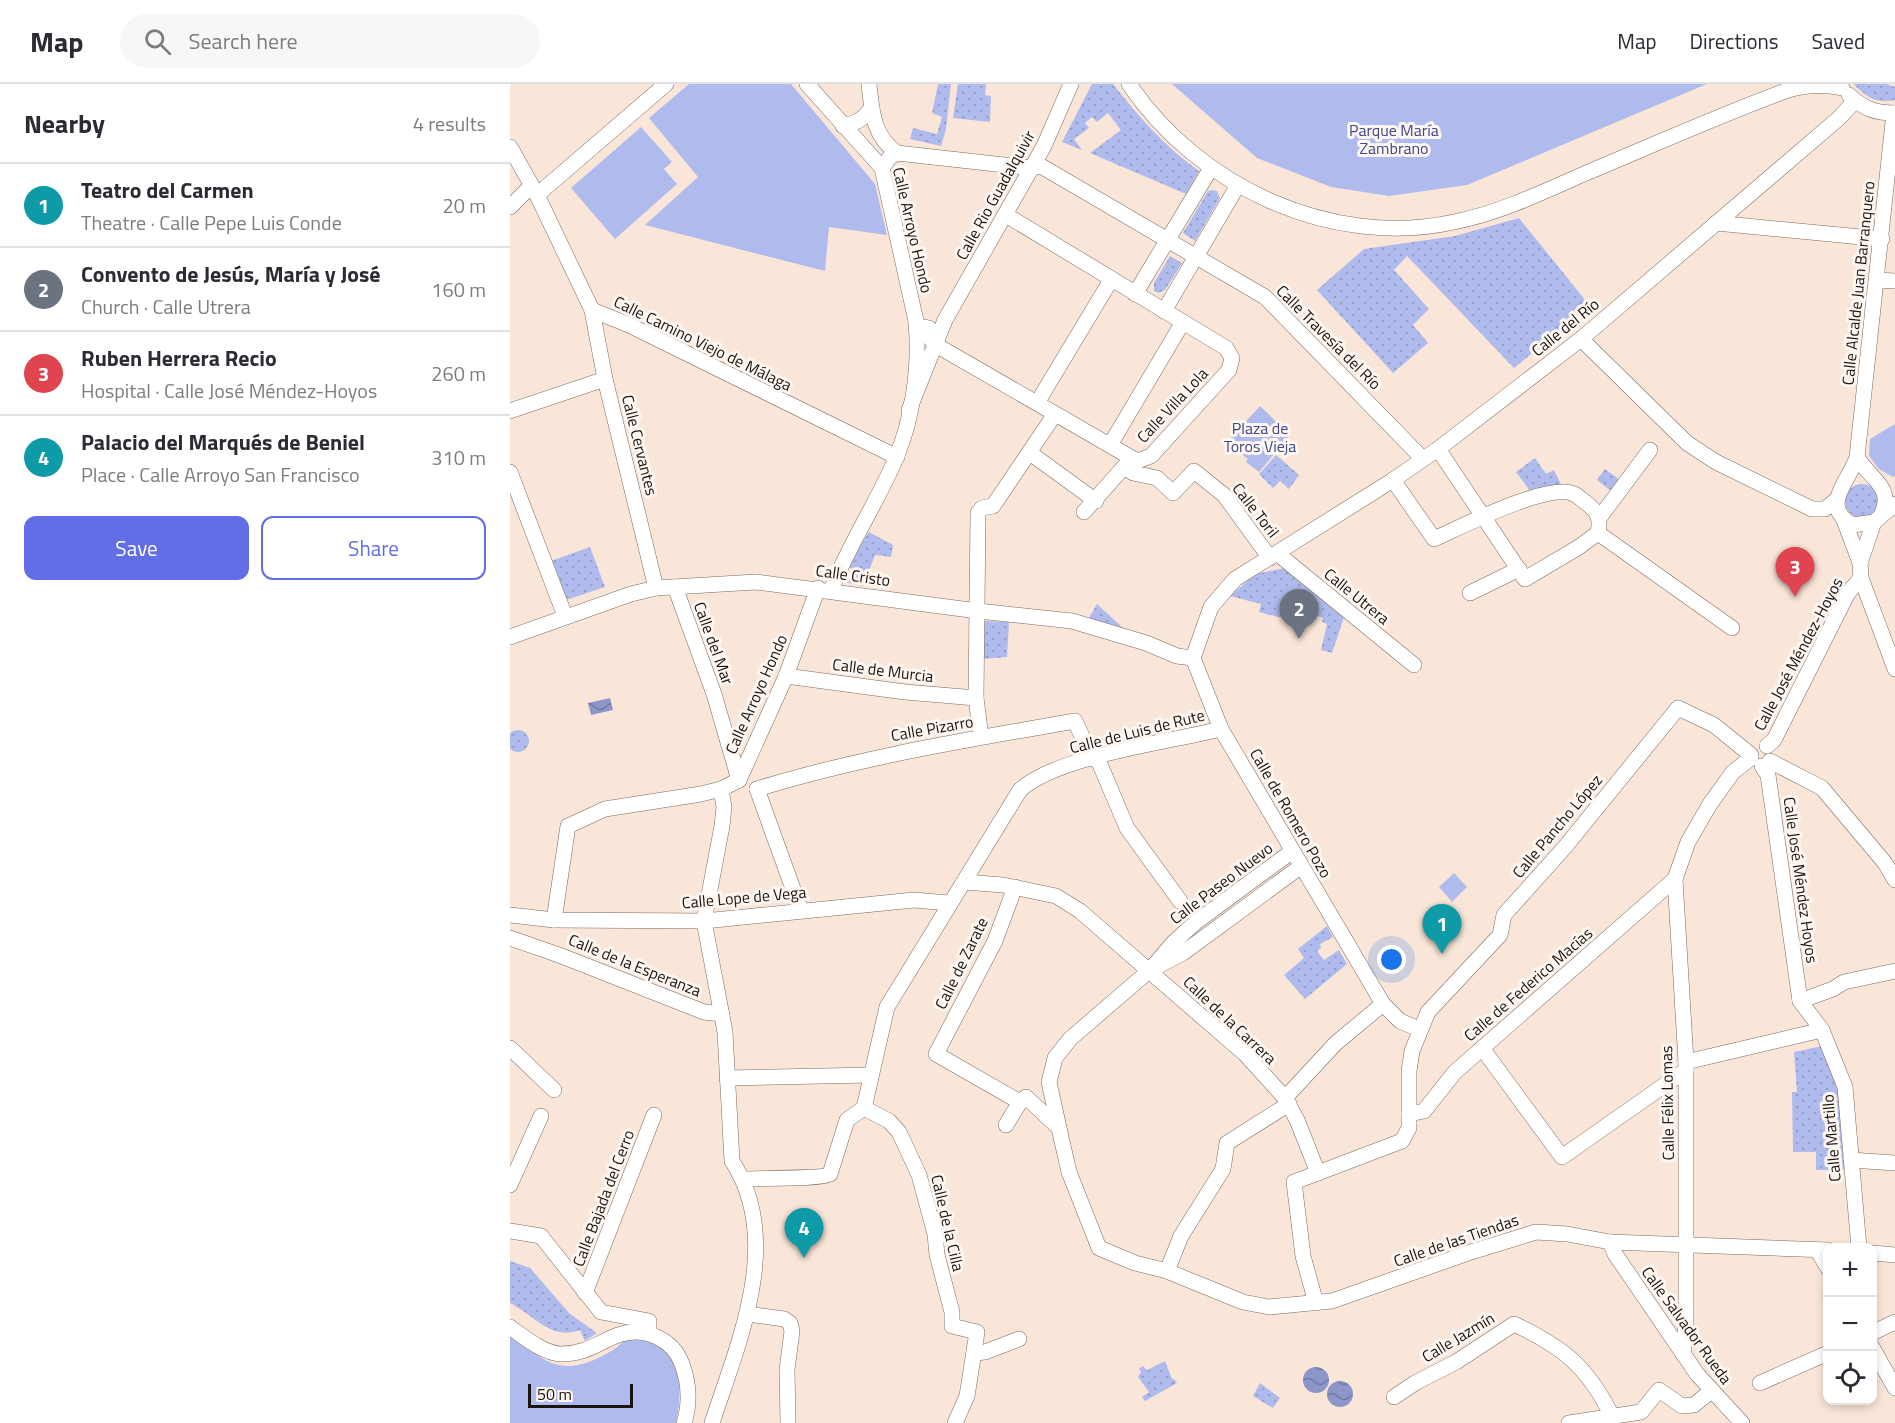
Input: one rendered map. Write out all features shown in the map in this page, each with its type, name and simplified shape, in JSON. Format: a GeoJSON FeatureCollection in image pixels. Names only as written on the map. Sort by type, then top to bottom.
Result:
{"type":"FeatureCollection","features":[{"type":"Feature","properties":{"kind":"street"},"geometry":{"type":"LineString","coordinates":[[510,207],[534,191],[666,84]]}},
{"type":"Feature","properties":{"kind":"street","name":"Calle Arroyo Hondo"},"geometry":{"type":"LineString","coordinates":[[739,780],[824,589],[847,552],[897,457],[909,411],[917,351],[918,323],[882,168],[807,84]]}},
{"type":"Feature","properties":{"kind":"street","name":"Calle Arroyo Hondo"},"geometry":{"type":"LineString","coordinates":[[869,84],[878,133],[884,144],[897,153]]}},
{"type":"Feature","properties":{"kind":"street","name":"Calle Rio Guadalquivir"},"geometry":{"type":"LineString","coordinates":[[945,320],[1032,168],[1071,84]]}},
{"type":"Feature","properties":{"kind":"street"},"geometry":{"type":"LineString","coordinates":[[1129,84],[1170,135],[1211,168],[1238,185],[1272,202],[1326,219],[1404,228],[1454,223],[1509,206],[1753,103],[1808,85],[1841,86],[1861,107],[1877,113],[1895,113]]}},
{"type":"Feature","properties":{"kind":"street","name":"Calle del Río"},"geometry":{"type":"LineString","coordinates":[[1193,658],[1211,607],[1222,591],[1244,572],[1274,556],[1393,480],[1581,339],[1838,119],[1855,100]]}},
{"type":"Feature","properties":{"kind":"street"},"geometry":{"type":"LineString","coordinates":[[843,126],[855,124],[865,117],[872,107]]}},
{"type":"Feature","properties":{"kind":"street","name":"Calle Alcalde Juan Barranquero"},"geometry":{"type":"LineString","coordinates":[[1849,479],[1857,457],[1877,280],[1887,231],[1895,113]]}},
{"type":"Feature","properties":{"kind":"street","name":"Calle Camino Viejo de Málaga"},"geometry":{"type":"LineString","coordinates":[[511,150],[534,191],[592,310],[629,325],[897,457]]}},
{"type":"Feature","properties":{"kind":"street"},"geometry":{"type":"LineString","coordinates":[[882,168],[890,157],[897,153]]}},
{"type":"Feature","properties":{"kind":"street","name":"Calle Travesía del Río"},"geometry":{"type":"LineString","coordinates":[[897,153],[1032,168],[1041,166],[1169,239],[1265,297],[1423,459]]}},
{"type":"Feature","properties":{"kind":"street"},"geometry":{"type":"LineString","coordinates":[[1134,294],[1211,168]]}},
{"type":"Feature","properties":{"kind":"street"},"geometry":{"type":"LineString","coordinates":[[1164,311],[1238,185]]}},
{"type":"Feature","properties":{"kind":"street","name":"Calle Villa Lola"},"geometry":{"type":"LineString","coordinates":[[936,345],[1110,445],[1128,463],[1151,456],[1229,370],[1232,358],[1226,348],[1006,215]]}},
{"type":"Feature","properties":{"kind":"street"},"geometry":{"type":"LineString","coordinates":[[1716,223],[1887,231]]}},
{"type":"Feature","properties":{"kind":"street"},"geometry":{"type":"LineString","coordinates":[[1037,403],[1111,280]]}},
{"type":"Feature","properties":{"kind":"street"},"geometry":{"type":"LineString","coordinates":[[1877,280],[1895,281]]}},
{"type":"Feature","properties":{"kind":"street","name":"Calle Cervantes"},"geometry":{"type":"LineString","coordinates":[[592,310],[605,379],[656,588]]}},
{"type":"Feature","properties":{"kind":"street"},"geometry":{"type":"LineString","coordinates":[[918,323],[932,328],[945,320]]}},
{"type":"Feature","properties":{"kind":"street","name":"Calle Arroyo Hondo"},"geometry":{"type":"LineString","coordinates":[[909,411],[945,320]]}},
{"type":"Feature","properties":{"kind":"street"},"geometry":{"type":"LineString","coordinates":[[1110,445],[1184,322]]}},
{"type":"Feature","properties":{"kind":"street"},"geometry":{"type":"LineString","coordinates":[[918,323],[936,345]]}},
{"type":"Feature","properties":{"kind":"street"},"geometry":{"type":"LineString","coordinates":[[1581,339],[1687,443],[1716,462],[1812,509],[1825,509],[1836,500],[1849,479],[1859,475],[1882,483]]}},
{"type":"Feature","properties":{"kind":"street"},"geometry":{"type":"LineString","coordinates":[[510,411],[605,379]]}},
{"type":"Feature","properties":{"kind":"street"},"geometry":{"type":"LineString","coordinates":[[981,737],[976,698],[978,513],[993,506],[1055,414]]}},
{"type":"Feature","properties":{"kind":"street"},"geometry":{"type":"LineString","coordinates":[[1438,448],[1522,574]]}},
{"type":"Feature","properties":{"kind":"street"},"geometry":{"type":"LineString","coordinates":[[1470,593],[1572,552],[1598,533],[1600,517],[1650,450]]}},
{"type":"Feature","properties":{"kind":"street"},"geometry":{"type":"LineString","coordinates":[[1030,453],[1096,501]]}},
{"type":"Feature","properties":{"kind":"street"},"geometry":{"type":"LineString","coordinates":[[1857,457],[1882,483],[1886,494],[1887,505],[1878,519]]}},
{"type":"Feature","properties":{"kind":"street"},"geometry":{"type":"LineString","coordinates":[[1084,512],[1128,463]]}},
{"type":"Feature","properties":{"kind":"street","name":"Calle Toril"},"geometry":{"type":"LineString","coordinates":[[1128,463],[1133,473],[1157,478],[1173,493],[1194,471],[1224,495],[1274,556]]}},
{"type":"Feature","properties":{"kind":"street"},"geometry":{"type":"LineString","coordinates":[[510,472],[565,616]]}},
{"type":"Feature","properties":{"kind":"street"},"geometry":{"type":"LineString","coordinates":[[1393,480],[1434,539],[1537,496],[1562,492],[1573,494],[1596,510],[1600,517]]}},
{"type":"Feature","properties":{"kind":"street"},"geometry":{"type":"LineString","coordinates":[[1836,500],[1895,669]]}},
{"type":"Feature","properties":{"kind":"street"},"geometry":{"type":"LineString","coordinates":[[1844,520],[1853,525],[1878,519],[1895,504]]}},
{"type":"Feature","properties":{"kind":"street","name":"Calle José Méndez-Hoyos"},"geometry":{"type":"LineString","coordinates":[[1684,853],[1697,826],[1724,783],[1760,757],[1774,740],[1861,570],[1878,519]]}},
{"type":"Feature","properties":{"kind":"street"},"geometry":{"type":"LineString","coordinates":[[1598,533],[1732,628]]}},
{"type":"Feature","properties":{"kind":"street","name":"Calle Utrera"},"geometry":{"type":"LineString","coordinates":[[1274,556],[1414,665]]}},
{"type":"Feature","properties":{"kind":"street","name":"Calle Cristo"},"geometry":{"type":"LineString","coordinates":[[510,637],[565,616],[656,588],[756,582],[1072,621],[1146,643],[1177,656],[1193,658]]}},
{"type":"Feature","properties":{"kind":"street","name":"Calle del Mar"},"geometry":{"type":"LineString","coordinates":[[675,587],[714,694],[739,780]]}},
{"type":"Feature","properties":{"kind":"street","name":"Calle de Romero Pozo"},"geometry":{"type":"LineString","coordinates":[[1193,658],[1221,729],[1291,852],[1383,1004],[1400,1021],[1419,1029]]}},
{"type":"Feature","properties":{"kind":"street","name":"Calle de Murcia"},"geometry":{"type":"LineString","coordinates":[[786,676],[905,692],[976,698]]}},
{"type":"Feature","properties":{"kind":"street","name":"Calle Pancho López"},"geometry":{"type":"LineString","coordinates":[[1318,1173],[1402,1141],[1409,1128],[1410,1065],[1419,1029],[1428,1012],[1500,935],[1504,915],[1565,847],[1678,708],[1714,725],[1760,757]]}},
{"type":"Feature","properties":{"kind":"street","name":"Calle Pizarro"},"geometry":{"type":"LineString","coordinates":[[757,789],[854,761],[1075,721],[1092,758]]}},
{"type":"Feature","properties":{"kind":"street","name":"Calle de Luis de Rute"},"geometry":{"type":"LineString","coordinates":[[864,1108],[887,1007],[1020,790],[1030,781],[1092,758],[1221,729]]}},
{"type":"Feature","properties":{"kind":"street"},"geometry":{"type":"LineString","coordinates":[[1760,757],[1822,788],[1890,859],[1895,880]]}},
{"type":"Feature","properties":{"kind":"street","name":"Calle José Méndez Hoyos"},"geometry":{"type":"LineString","coordinates":[[1760,757],[1768,775],[1800,1001]]}},
{"type":"Feature","properties":{"kind":"street"},"geometry":{"type":"LineString","coordinates":[[1092,758],[1100,762],[1127,828],[1180,901]]}},
{"type":"Feature","properties":{"kind":"street"},"geometry":{"type":"LineString","coordinates":[[535,946],[548,919],[568,826],[590,818],[597,812],[721,789],[739,780],[757,789],[801,910]]}},
{"type":"Feature","properties":{"kind":"street"},"geometry":{"type":"LineString","coordinates":[[712,1423],[747,1314],[756,1263],[754,1221],[744,1179],[732,1161],[722,1014],[704,921],[722,826],[723,796],[721,789]]}},
{"type":"Feature","properties":{"kind":"street","name":"Calle Paseo Nuevo"},"geometry":{"type":"LineString","coordinates":[[1059,1128],[1049,1082],[1055,1058],[1070,1040],[1150,970],[1173,943],[1196,922],[1291,852]]}},
{"type":"Feature","properties":{"kind":"street","name":"Calle Félix Lomas"},"geometry":{"type":"LineString","coordinates":[[1683,1354],[1686,1324],[1686,1066],[1675,879],[1684,853]]}},
{"type":"Feature","properties":{"kind":"street","name":"Calle Paseo Nuevo"},"geometry":{"type":"LineString","coordinates":[[1150,970],[1183,953],[1300,867]]}},
{"type":"Feature","properties":{"kind":"street","name":"Calle de Federico Macías"},"geometry":{"type":"LineString","coordinates":[[1409,1114],[1424,1111],[1448,1079],[1675,879]]}},
{"type":"Feature","properties":{"kind":"street","name":"Calle de la Carrera"},"geometry":{"type":"LineString","coordinates":[[965,882],[1015,887],[1056,896],[1080,911],[1245,1054],[1287,1101],[1318,1173]]}},
{"type":"Feature","properties":{"kind":"street","name":"Calle de Zarate"},"geometry":{"type":"LineString","coordinates":[[1015,887],[995,941],[936,1054],[1020,1102]]}},
{"type":"Feature","properties":{"kind":"street","name":"Calle Lope de Vega"},"geometry":{"type":"LineString","coordinates":[[510,915],[548,919],[704,921],[914,900],[949,903]]}},
{"type":"Feature","properties":{"kind":"street","name":"Calle de la Esperanza"},"geometry":{"type":"LineString","coordinates":[[510,938],[696,1009],[722,1014]]}},
{"type":"Feature","properties":{"kind":"street"},"geometry":{"type":"LineString","coordinates":[[1800,1001],[1833,989],[1844,982],[1895,971]]}},
{"type":"Feature","properties":{"kind":"street","name":"Calle Martillo"},"geometry":{"type":"LineString","coordinates":[[1800,1001],[1822,1030],[1845,1087],[1859,1243]]}},
{"type":"Feature","properties":{"kind":"street"},"geometry":{"type":"LineString","coordinates":[[1167,1271],[1181,1236],[1223,1169],[1227,1143],[1287,1101],[1336,1043],[1383,1004]]}},
{"type":"Feature","properties":{"kind":"street"},"geometry":{"type":"LineString","coordinates":[[1482,1048],[1562,1157],[1686,1066],[1822,1030]]}},
{"type":"Feature","properties":{"kind":"street"},"geometry":{"type":"LineString","coordinates":[[510,1048],[554,1090]]}},
{"type":"Feature","properties":{"kind":"street"},"geometry":{"type":"LineString","coordinates":[[727,1078],[871,1075]]}},
{"type":"Feature","properties":{"kind":"street"},"geometry":{"type":"LineString","coordinates":[[1006,1125],[1020,1102],[1026,1097],[1059,1128]]}},
{"type":"Feature","properties":{"kind":"street"},"geometry":{"type":"LineString","coordinates":[[744,1179],[798,1176],[826,1178],[830,1174],[847,1120],[864,1108]]}},
{"type":"Feature","properties":{"kind":"street","name":"Calle de la Cilla"},"geometry":{"type":"LineString","coordinates":[[864,1108],[889,1121],[899,1132],[919,1175],[930,1210],[937,1255],[952,1311],[952,1326],[977,1332],[974,1353]]}},
{"type":"Feature","properties":{"kind":"street","name":"Calle Bajada del Cerro"},"geometry":{"type":"LineString","coordinates":[[585,1293],[654,1115]]}},
{"type":"Feature","properties":{"kind":"street"},"geometry":{"type":"LineString","coordinates":[[510,1185],[541,1116]]}},
{"type":"Feature","properties":{"kind":"street","name":"Calle de las Tiendas"},"geometry":{"type":"LineString","coordinates":[[1059,1128],[1069,1172],[1099,1248],[1135,1263],[1167,1271],[1243,1302],[1269,1307],[1332,1301],[1471,1252],[1536,1232],[1567,1234],[1610,1242],[1822,1250]]}},
{"type":"Feature","properties":{"kind":"street"},"geometry":{"type":"LineString","coordinates":[[1851,1160],[1895,1163]]}},
{"type":"Feature","properties":{"kind":"street"},"geometry":{"type":"LineString","coordinates":[[1316,1303],[1303,1256],[1294,1182],[1318,1173]]}},
{"type":"Feature","properties":{"kind":"street"},"geometry":{"type":"LineString","coordinates":[[510,1231],[541,1236],[601,1312],[649,1321],[649,1333]]}},
{"type":"Feature","properties":{"kind":"street","name":"Calle Salvador Rueda"},"geometry":{"type":"LineString","coordinates":[[1610,1242],[1615,1254],[1683,1354],[1711,1391],[1742,1423]]}},
{"type":"Feature","properties":{"kind":"street"},"geometry":{"type":"LineString","coordinates":[[1877,1253],[1895,1255]]}},
{"type":"Feature","properties":{"kind":"street"},"geometry":{"type":"LineString","coordinates":[[747,1314],[778,1318],[790,1323],[792,1331],[787,1370],[788,1423]]}},
{"type":"Feature","properties":{"kind":"street"},"geometry":{"type":"LineString","coordinates":[[1877,1331],[1895,1322]]}},
{"type":"Feature","properties":{"kind":"street","name":"Calle Jazmín"},"geometry":{"type":"LineString","coordinates":[[1395,1397],[1415,1383],[1456,1362],[1514,1324],[1548,1340],[1566,1352],[1599,1390],[1612,1416]]}},
{"type":"Feature","properties":{"kind":"street"},"geometry":{"type":"LineString","coordinates":[[510,1327],[534,1344],[559,1354],[580,1353],[620,1334],[649,1333],[665,1340],[680,1358],[688,1384],[684,1423]]}},
{"type":"Feature","properties":{"kind":"street"},"geometry":{"type":"LineString","coordinates":[[957,1420],[967,1396],[974,1353],[985,1352],[1019,1339]]}},
{"type":"Feature","properties":{"kind":"street"},"geometry":{"type":"LineString","coordinates":[[1874,1351],[1895,1388]]}},
{"type":"Feature","properties":{"kind":"street"},"geometry":{"type":"LineString","coordinates":[[1760,1383],[1823,1355]]}},
{"type":"Feature","properties":{"kind":"street"},"geometry":{"type":"LineString","coordinates":[[1569,1423],[1641,1412],[1659,1390],[1683,1406],[1694,1405],[1711,1391]]}},
{"type":"Feature","properties":{"kind":"green space"},"geometry":{"type":"Polygon","coordinates":[[[689,84],[791,84],[875,184],[887,235],[829,227],[825,271],[645,225],[698,177],[649,118],[689,84]]]}},
{"type":"Feature","properties":{"kind":"green space"},"geometry":{"type":"Polygon","coordinates":[[[938,84],[951,84],[946,129],[941,146],[910,139],[913,128],[937,134],[942,117],[932,113],[938,84]]]}},
{"type":"Feature","properties":{"kind":"green space"},"geometry":{"type":"Polygon","coordinates":[[[958,84],[986,84],[985,95],[991,96],[990,122],[953,118],[958,84]]]}},
{"type":"Feature","properties":{"kind":"green space"},"geometry":{"type":"Polygon","coordinates":[[[1092,84],[1113,84],[1132,108],[1174,152],[1199,171],[1186,194],[1090,153],[1121,130],[1108,113],[1097,122],[1092,117],[1085,123],[1089,128],[1074,139],[1082,150],[1062,142],[1092,84]]]}},
{"type":"Feature","properties":{"kind":"green space","name":"Parque María Zambrano"},"geometry":{"type":"Polygon","coordinates":[[[1172,84],[1707,84],[1467,185],[1389,196],[1331,187],[1257,158],[1172,84]]]}},
{"type":"Feature","properties":{"kind":"green space"},"geometry":{"type":"Polygon","coordinates":[[[1854,84],[1886,84],[1895,87],[1895,100],[1877,100],[1863,93],[1854,84]]]}},
{"type":"Feature","properties":{"kind":"green space"},"geometry":{"type":"Polygon","coordinates":[[[641,127],[672,162],[664,169],[677,184],[615,239],[571,188],[641,127]]]}},
{"type":"Feature","properties":{"kind":"green space"},"geometry":{"type":"Polygon","coordinates":[[[1208,191],[1217,191],[1220,198],[1195,241],[1183,233],[1208,191]]]}},
{"type":"Feature","properties":{"kind":"green space"},"geometry":{"type":"Polygon","coordinates":[[[1519,218],[1590,306],[1514,368],[1407,256],[1394,270],[1429,309],[1413,325],[1428,343],[1393,373],[1317,290],[1364,249],[1455,236],[1519,218]]]}},
{"type":"Feature","properties":{"kind":"green space"},"geometry":{"type":"Polygon","coordinates":[[[1170,256],[1182,263],[1165,290],[1158,293],[1154,291],[1154,283],[1170,256]]]}},
{"type":"Feature","properties":{"kind":"green space","name":"Plaza de Toros Vieja"},"geometry":{"type":"Polygon","coordinates":[[[1260,406],[1290,435],[1259,472],[1246,462],[1248,459],[1226,443],[1260,406]]]}},
{"type":"Feature","properties":{"kind":"green space"},"geometry":{"type":"Polygon","coordinates":[[[1895,424],[1895,476],[1893,477],[1879,469],[1869,456],[1870,439],[1895,424]]]}},
{"type":"Feature","properties":{"kind":"green space"},"geometry":{"type":"Polygon","coordinates":[[[1276,455],[1299,475],[1289,489],[1280,481],[1273,488],[1259,474],[1276,455]]]}},
{"type":"Feature","properties":{"kind":"green space"},"geometry":{"type":"Polygon","coordinates":[[[1535,458],[1546,474],[1554,470],[1561,484],[1530,491],[1516,472],[1535,458]]]}},
{"type":"Feature","properties":{"kind":"green space"},"geometry":{"type":"Polygon","coordinates":[[[1605,469],[1624,483],[1615,494],[1597,480],[1605,469]]]}},
{"type":"Feature","properties":{"kind":"green space"},"geometry":{"type":"Polygon","coordinates":[[[1862,484],[1874,489],[1879,501],[1874,513],[1862,518],[1850,513],[1845,501],[1850,489],[1862,484]]]}},
{"type":"Feature","properties":{"kind":"green space"},"geometry":{"type":"Polygon","coordinates":[[[869,532],[893,545],[891,557],[875,555],[863,586],[844,582],[852,569],[847,565],[869,532]]]}},
{"type":"Feature","properties":{"kind":"green space"},"geometry":{"type":"Polygon","coordinates":[[[590,547],[605,587],[566,600],[551,561],[590,547]]]}},
{"type":"Feature","properties":{"kind":"green space"},"geometry":{"type":"Polygon","coordinates":[[[1285,568],[1344,617],[1332,653],[1321,650],[1327,624],[1322,622],[1323,618],[1317,616],[1316,620],[1284,612],[1282,618],[1259,612],[1261,604],[1230,596],[1255,574],[1285,568]]]}},
{"type":"Feature","properties":{"kind":"green space"},"geometry":{"type":"Polygon","coordinates":[[[1097,604],[1124,630],[1091,622],[1089,618],[1097,604]]]}},
{"type":"Feature","properties":{"kind":"green space"},"geometry":{"type":"Polygon","coordinates":[[[982,621],[1009,622],[1007,657],[982,659],[982,621]]]}},
{"type":"Feature","properties":{"kind":"green space"},"geometry":{"type":"Polygon","coordinates":[[[518,730],[526,733],[529,741],[526,749],[518,752],[510,749],[507,741],[510,733],[518,730]]]}},
{"type":"Feature","properties":{"kind":"green space"},"geometry":{"type":"Polygon","coordinates":[[[1454,873],[1467,887],[1452,902],[1439,887],[1454,873]]]}},
{"type":"Feature","properties":{"kind":"green space"},"geometry":{"type":"Polygon","coordinates":[[[1327,926],[1333,937],[1320,944],[1321,948],[1317,951],[1324,960],[1339,950],[1347,964],[1305,999],[1284,975],[1304,958],[1298,949],[1327,926]]]}},
{"type":"Feature","properties":{"kind":"green space"},"geometry":{"type":"Polygon","coordinates":[[[1822,1046],[1841,1089],[1846,1170],[1816,1170],[1816,1152],[1793,1152],[1792,1092],[1797,1092],[1794,1052],[1822,1046]]]}},
{"type":"Feature","properties":{"kind":"green space"},"geometry":{"type":"Polygon","coordinates":[[[510,1261],[530,1268],[570,1314],[597,1333],[585,1341],[580,1330],[560,1332],[551,1329],[510,1303],[510,1261]]]}},
{"type":"Feature","properties":{"kind":"green space"},"geometry":{"type":"Polygon","coordinates":[[[510,1336],[550,1362],[570,1366],[596,1359],[623,1341],[641,1340],[656,1344],[667,1352],[678,1376],[680,1391],[676,1423],[510,1423],[510,1336]]]}},
{"type":"Feature","properties":{"kind":"green space"},"geometry":{"type":"Polygon","coordinates":[[[1165,1361],[1172,1379],[1177,1383],[1145,1401],[1142,1397],[1149,1392],[1138,1377],[1141,1372],[1139,1369],[1143,1366],[1147,1370],[1165,1361]]]}},
{"type":"Feature","properties":{"kind":"green space"},"geometry":{"type":"Polygon","coordinates":[[[1260,1383],[1280,1398],[1273,1408],[1253,1396],[1260,1383]]]}},
{"type":"Feature","properties":{"kind":"water"},"geometry":{"type":"Polygon","coordinates":[[[610,698],[613,710],[591,715],[588,703],[610,698]]]}},
{"type":"Feature","properties":{"kind":"water"},"geometry":{"type":"Polygon","coordinates":[[[1316,1367],[1325,1371],[1329,1380],[1325,1389],[1316,1393],[1307,1389],[1303,1380],[1307,1371],[1316,1367]]]}},
{"type":"Feature","properties":{"kind":"water"},"geometry":{"type":"Polygon","coordinates":[[[1340,1381],[1349,1385],[1353,1394],[1349,1403],[1340,1407],[1331,1403],[1327,1394],[1331,1385],[1340,1381]]]}},
{"type":"Feature","properties":{"kind":"place","name":"Ruben Herrera Recio"},"geometry":{"type":"Point","coordinates":[1795,597]}},
{"type":"Feature","properties":{"kind":"place","name":"Convento de Jesús, María y José"},"geometry":{"type":"Point","coordinates":[1299,639]}},
{"type":"Feature","properties":{"kind":"place","name":"Teatro del Carmen"},"geometry":{"type":"Point","coordinates":[1442,954]}},
{"type":"Feature","properties":{"kind":"place","name":"Palacio del Marqués de Beniel"},"geometry":{"type":"Point","coordinates":[804,1258]}}]}
